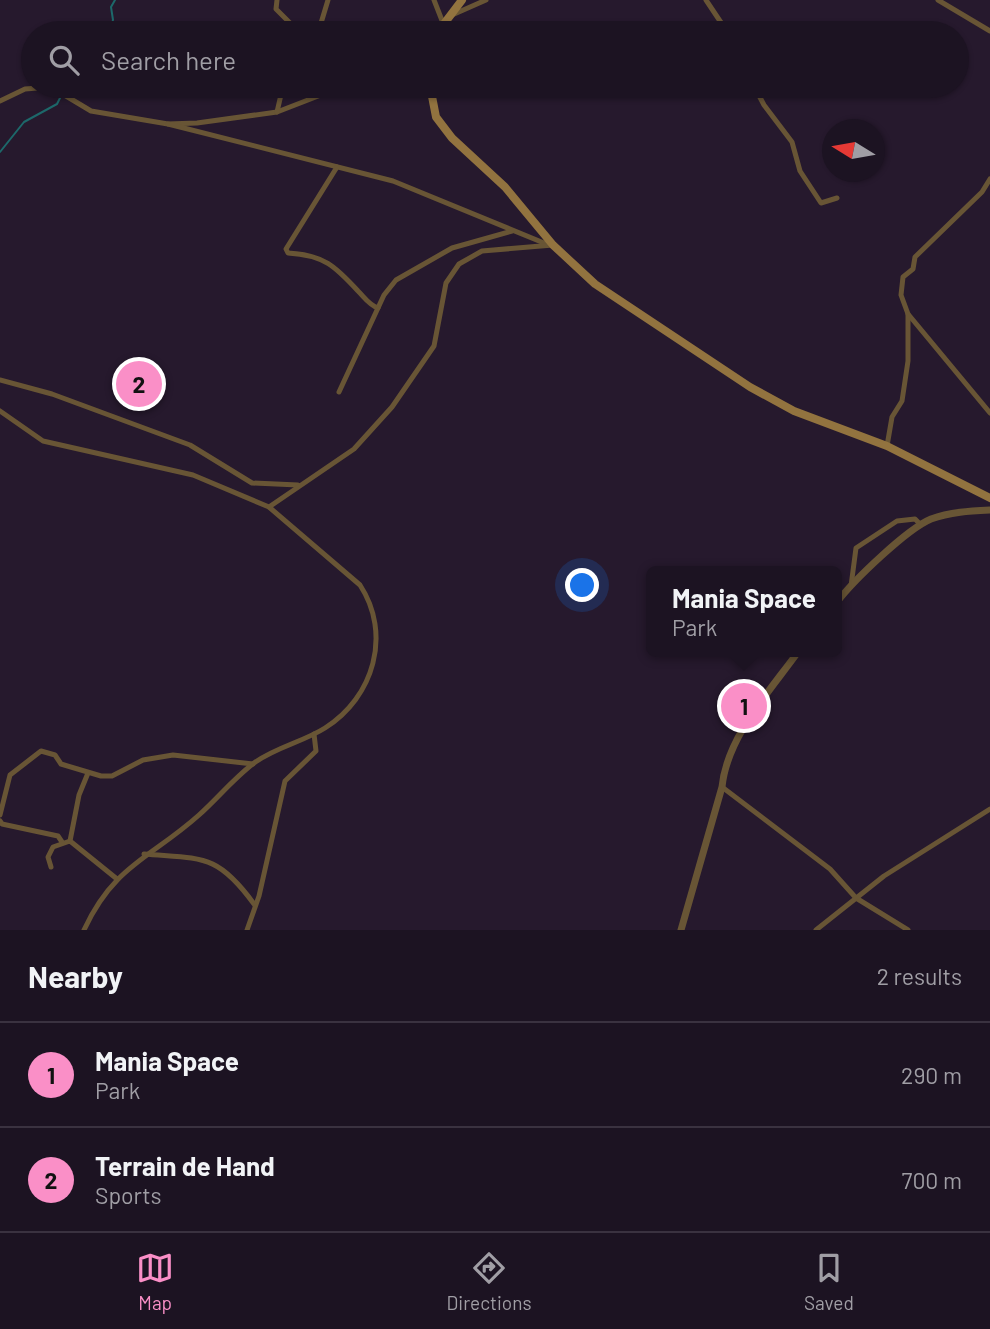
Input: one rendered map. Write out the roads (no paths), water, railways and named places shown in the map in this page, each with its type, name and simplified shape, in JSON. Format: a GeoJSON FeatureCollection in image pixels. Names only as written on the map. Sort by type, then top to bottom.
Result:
{"type":"FeatureCollection","features":[{"type":"Feature","properties":{"kind":"main road"},"geometry":{"type":"LineString","coordinates":[[446,19],[462,0]]}},
{"type":"Feature","properties":{"kind":"main road"},"geometry":{"type":"LineString","coordinates":[[432,98],[436,117],[452,138],[505,187],[550,245],[595,284],[750,387],[794,411],[887,446],[990,498]]}},
{"type":"Feature","properties":{"kind":"street"},"geometry":{"type":"LineString","coordinates":[[277,0],[276,9],[288,21]]}},
{"type":"Feature","properties":{"kind":"street"},"geometry":{"type":"LineString","coordinates":[[322,21],[328,0]]}},
{"type":"Feature","properties":{"kind":"street"},"geometry":{"type":"LineString","coordinates":[[434,0],[446,19],[486,0]]}},
{"type":"Feature","properties":{"kind":"street"},"geometry":{"type":"LineString","coordinates":[[706,0],[720,21]]}},
{"type":"Feature","properties":{"kind":"street"},"geometry":{"type":"LineString","coordinates":[[938,0],[990,31]]}},
{"type":"Feature","properties":{"kind":"street"},"geometry":{"type":"LineString","coordinates":[[0,100],[21,91]]}},
{"type":"Feature","properties":{"kind":"street"},"geometry":{"type":"LineString","coordinates":[[69,98],[91,111],[168,124],[393,181],[550,245]]}},
{"type":"Feature","properties":{"kind":"street"},"geometry":{"type":"LineString","coordinates":[[276,112],[280,98]]}},
{"type":"Feature","properties":{"kind":"street"},"geometry":{"type":"LineString","coordinates":[[168,124],[276,112],[309,98]]}},
{"type":"Feature","properties":{"kind":"street"},"geometry":{"type":"LineString","coordinates":[[760,98],[796,150],[797,162],[809,187],[821,203],[837,198]]}},
{"type":"Feature","properties":{"kind":"street"},"geometry":{"type":"LineString","coordinates":[[337,167],[286,249],[288,253],[325,260],[344,274],[371,306],[378,308]]}},
{"type":"Feature","properties":{"kind":"street"},"geometry":{"type":"LineString","coordinates":[[887,446],[892,417],[902,401],[908,355],[908,314],[901,285],[903,277],[913,270],[915,257],[982,192],[990,179]]}},
{"type":"Feature","properties":{"kind":"street"},"geometry":{"type":"LineString","coordinates":[[339,392],[384,295],[402,274],[452,248],[513,232]]}},
{"type":"Feature","properties":{"kind":"street"},"geometry":{"type":"LineString","coordinates":[[269,507],[354,449],[397,399],[434,346],[446,283],[459,264],[482,251],[550,245]]}},
{"type":"Feature","properties":{"kind":"street"},"geometry":{"type":"LineString","coordinates":[[908,314],[990,413]]}},
{"type":"Feature","properties":{"kind":"street"},"geometry":{"type":"LineString","coordinates":[[0,380],[52,394],[190,444],[252,483],[298,485]]}},
{"type":"Feature","properties":{"kind":"street"},"geometry":{"type":"LineString","coordinates":[[0,411],[43,441],[193,475],[269,507],[360,585],[369,598],[375,617],[377,637],[370,679],[344,715],[314,734],[270,752],[253,764],[198,816],[144,854],[100,898],[84,930]]}},
{"type":"Feature","properties":{"kind":"street"},"geometry":{"type":"LineString","coordinates":[[842,596],[921,525],[958,512],[990,510]]}},
{"type":"Feature","properties":{"kind":"street"},"geometry":{"type":"LineString","coordinates":[[851,586],[856,548],[902,519],[915,519],[921,525]]}},
{"type":"Feature","properties":{"kind":"street"},"geometry":{"type":"LineString","coordinates":[[681,930],[722,787],[724,766],[734,746],[794,657]]}},
{"type":"Feature","properties":{"kind":"street"},"geometry":{"type":"LineString","coordinates":[[247,930],[259,895],[285,781],[316,751],[314,734]]}},
{"type":"Feature","properties":{"kind":"street"},"geometry":{"type":"LineString","coordinates":[[0,815],[10,775],[41,751],[55,755],[61,764],[88,773],[111,776],[143,760],[173,755],[253,764]]}},
{"type":"Feature","properties":{"kind":"street"},"geometry":{"type":"LineString","coordinates":[[70,841],[79,794],[88,773]]}},
{"type":"Feature","properties":{"kind":"street"},"geometry":{"type":"LineString","coordinates":[[722,787],[830,869],[856,898],[908,930]]}},
{"type":"Feature","properties":{"kind":"street"},"geometry":{"type":"LineString","coordinates":[[816,930],[884,876],[990,809]]}},
{"type":"Feature","properties":{"kind":"street"},"geometry":{"type":"LineString","coordinates":[[0,821],[2,824],[58,836],[62,842]]}},
{"type":"Feature","properties":{"kind":"street"},"geometry":{"type":"LineString","coordinates":[[51,867],[48,857],[53,847],[70,841],[117,879]]}},
{"type":"Feature","properties":{"kind":"street"},"geometry":{"type":"LineString","coordinates":[[144,854],[194,857],[212,861],[228,874],[254,904]]}},
{"type":"Feature","properties":{"kind":"waterway"},"geometry":{"type":"LineString","coordinates":[[113,21],[111,7],[115,0]]}},
{"type":"Feature","properties":{"kind":"waterway"},"geometry":{"type":"LineString","coordinates":[[0,152],[24,122],[57,104],[60,98]]}},
{"type":"Feature","properties":{"kind":"place","name":"Terrain de Hand"},"geometry":{"type":"Point","coordinates":[139,384]}},
{"type":"Feature","properties":{"kind":"place","name":"Mania Space"},"geometry":{"type":"Point","coordinates":[744,706]}}]}
